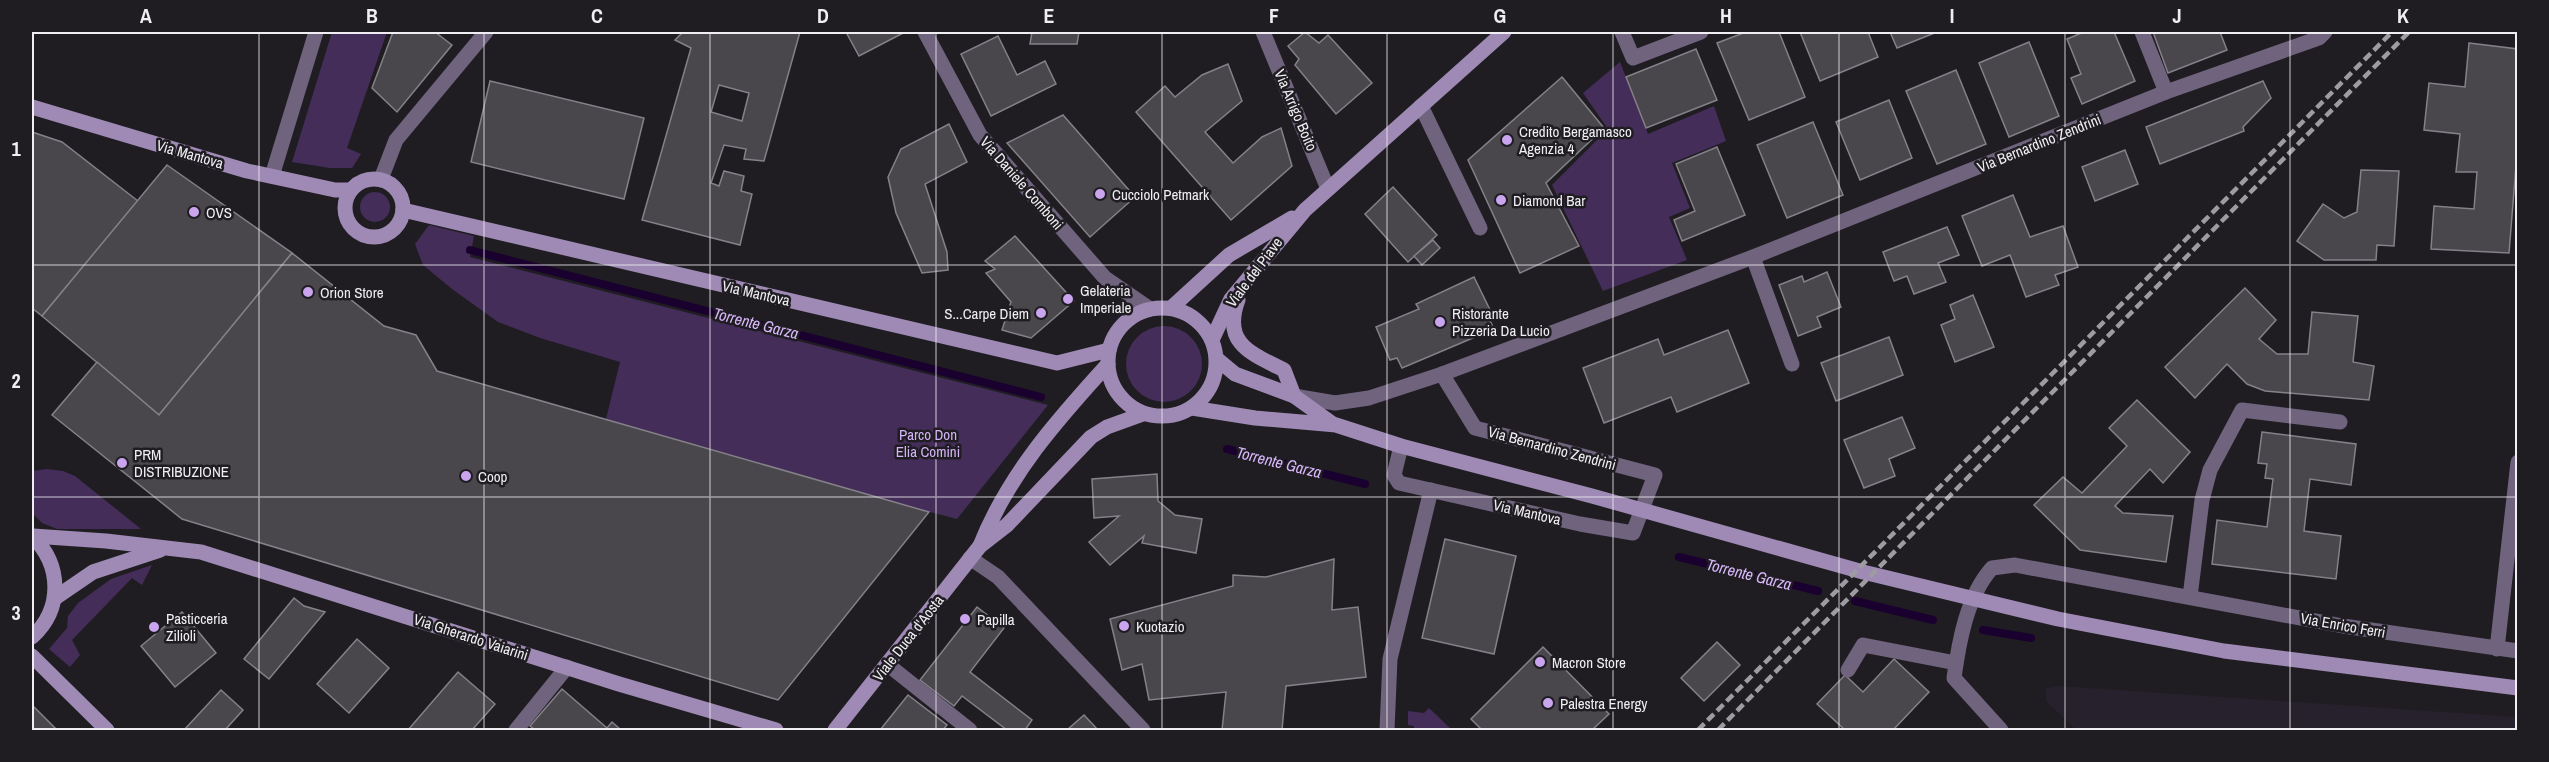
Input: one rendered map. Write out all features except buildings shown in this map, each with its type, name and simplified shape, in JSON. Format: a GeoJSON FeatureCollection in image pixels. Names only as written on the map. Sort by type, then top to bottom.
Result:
{"type":"FeatureCollection","features":[{"type":"Feature","properties":{"kind":"main road","name":"Viale del Piave"},"geometry":{"type":"LineString","coordinates":[[1212,340],[1231,299],[1305,210],[1504,32]]}},
{"type":"Feature","properties":{"kind":"main road","name":"Via Mantova"},"geometry":{"type":"LineString","coordinates":[[32,107],[248,171],[335,190],[350,190],[370,179],[381,179]]}},
{"type":"Feature","properties":{"kind":"main road"},"geometry":{"type":"LineString","coordinates":[[350,190],[345,212],[349,223],[357,231],[367,236],[378,237],[392,231],[402,218],[403,210],[398,191],[391,183],[381,179]]}},
{"type":"Feature","properties":{"kind":"main road","name":"Via Mantova"},"geometry":{"type":"LineString","coordinates":[[403,210],[1057,363],[1108,357]]}},
{"type":"Feature","properties":{"kind":"main road","name":"Viale del Piave"},"geometry":{"type":"LineString","coordinates":[[1171,308],[1229,255],[1305,210]]}},
{"type":"Feature","properties":{"kind":"main road"},"geometry":{"type":"LineString","coordinates":[[1244,282],[1232,324],[1236,337],[1246,351],[1284,370],[1294,396]]}},
{"type":"Feature","properties":{"kind":"main road"},"geometry":{"type":"LineString","coordinates":[[1171,308],[1188,314],[1202,325],[1212,340],[1217,359],[1216,373],[1203,399],[1192,408],[1168,417],[1143,414],[1129,406],[1118,395],[1111,380],[1108,357],[1114,336],[1136,314],[1150,309],[1171,308]]}},
{"type":"Feature","properties":{"kind":"main road","name":"Viale Duca d'Aosta"},"geometry":{"type":"LineString","coordinates":[[975,552],[993,514],[1023,466],[1048,431],[1108,357]]}},
{"type":"Feature","properties":{"kind":"main road"},"geometry":{"type":"LineString","coordinates":[[1217,359],[1235,374],[1294,396],[1336,425]]}},
{"type":"Feature","properties":{"kind":"main road"},"geometry":{"type":"LineString","coordinates":[[1192,408],[1255,418],[1336,425],[1401,446],[1592,496],[1863,572],[2058,619],[2224,651],[2517,688]]}},
{"type":"Feature","properties":{"kind":"main road","name":"Viale Duca d'Aosta"},"geometry":{"type":"LineString","coordinates":[[835,730],[975,552],[1007,525],[1091,437],[1107,427],[1143,414]]}},
{"type":"Feature","properties":{"kind":"main road"},"geometry":{"type":"LineString","coordinates":[[32,536],[44,549],[52,565],[56,582],[55,598],[43,626],[32,638]]}},
{"type":"Feature","properties":{"kind":"main road","name":"Via Gherardo Vaiarini"},"geometry":{"type":"LineString","coordinates":[[32,536],[201,552],[567,668],[776,730]]}},
{"type":"Feature","properties":{"kind":"main road","name":"Via Gherardo Vaiarini"},"geometry":{"type":"LineString","coordinates":[[55,598],[93,572],[166,548]]}},
{"type":"Feature","properties":{"kind":"main road"},"geometry":{"type":"LineString","coordinates":[[32,656],[107,730]]}},
{"type":"Feature","properties":{"kind":"street"},"geometry":{"type":"LineString","coordinates":[[272,176],[316,32]]}},
{"type":"Feature","properties":{"kind":"street"},"geometry":{"type":"LineString","coordinates":[[381,179],[396,140],[486,32]]}},
{"type":"Feature","properties":{"kind":"street","name":"Via Daniele Comboni"},"geometry":{"type":"LineString","coordinates":[[925,32],[980,135],[1105,278],[1150,309]]}},
{"type":"Feature","properties":{"kind":"street","name":"Via Arrigo Boito"},"geometry":{"type":"LineString","coordinates":[[1263,32],[1328,189]]}},
{"type":"Feature","properties":{"kind":"street"},"geometry":{"type":"LineString","coordinates":[[1622,32],[1633,58],[1701,32]]}},
{"type":"Feature","properties":{"kind":"street"},"geometry":{"type":"LineString","coordinates":[[2142,32],[2166,92]]}},
{"type":"Feature","properties":{"kind":"street","name":"Via Bernardino Zendrini"},"geometry":{"type":"LineString","coordinates":[[1294,396],[1335,403],[1369,398],[1442,374],[1753,257],[2166,92],[2319,38],[2325,32]]}},
{"type":"Feature","properties":{"kind":"street"},"geometry":{"type":"LineString","coordinates":[[1421,106],[1480,228]]}},
{"type":"Feature","properties":{"kind":"street"},"geometry":{"type":"LineString","coordinates":[[1753,257],[1792,364]]}},
{"type":"Feature","properties":{"kind":"street","name":"Via Bernardino Zendrini"},"geometry":{"type":"LineString","coordinates":[[1442,374],[1475,428],[1655,475]]}},
{"type":"Feature","properties":{"kind":"street"},"geometry":{"type":"LineString","coordinates":[[2190,597],[2202,500],[2211,470],[2242,410],[2340,422]]}},
{"type":"Feature","properties":{"kind":"street","name":"Via Mantova"},"geometry":{"type":"LineString","coordinates":[[1401,446],[1395,480],[1399,483],[1580,524],[1633,533],[1655,475]]}},
{"type":"Feature","properties":{"kind":"street"},"geometry":{"type":"LineString","coordinates":[[2497,649],[2517,462]]}},
{"type":"Feature","properties":{"kind":"street"},"geometry":{"type":"LineString","coordinates":[[1387,730],[1390,659],[1431,490]]}},
{"type":"Feature","properties":{"kind":"street"},"geometry":{"type":"LineString","coordinates":[[975,552],[1143,730]]}},
{"type":"Feature","properties":{"kind":"street","name":"Via Enrico Ferri"},"geometry":{"type":"LineString","coordinates":[[1956,663],[1968,612],[1984,577],[1992,568],[2015,565],[2343,626],[2517,651]]}},
{"type":"Feature","properties":{"kind":"street"},"geometry":{"type":"LineString","coordinates":[[1848,670],[1863,645],[1956,663],[1954,678],[2001,730]]}},
{"type":"Feature","properties":{"kind":"street"},"geometry":{"type":"LineString","coordinates":[[887,664],[970,730]]}},
{"type":"Feature","properties":{"kind":"street"},"geometry":{"type":"LineString","coordinates":[[516,730],[567,668]]}},
{"type":"Feature","properties":{"kind":"shaded area"},"geometry":{"type":"Polygon","coordinates":[[[2059,686],[2517,717],[2517,730],[2076,730],[2046,701],[2046,688],[2059,686]]]}},
{"type":"Feature","properties":{"kind":"green space"},"geometry":{"type":"Polygon","coordinates":[[[332,32],[387,32],[347,148],[361,154],[352,168],[330,168],[292,162],[332,32]]]}},
{"type":"Feature","properties":{"kind":"green space"},"geometry":{"type":"Polygon","coordinates":[[[1620,62],[1648,134],[1714,106],[1726,141],[1672,163],[1690,208],[1669,217],[1687,260],[1603,291],[1552,185],[1608,129],[1583,93],[1620,62]]]}},
{"type":"Feature","properties":{"kind":"green space"},"geometry":{"type":"Polygon","coordinates":[[[375,192],[386,196],[390,207],[386,218],[375,222],[364,218],[360,207],[364,196],[375,192]]]}},
{"type":"Feature","properties":{"kind":"green space","name":"Parco Don Elia Comini"},"geometry":{"type":"Polygon","coordinates":[[[429,225],[474,236],[470,257],[1048,405],[957,519],[606,419],[620,362],[540,338],[498,322],[423,265],[415,244],[429,225]]]}},
{"type":"Feature","properties":{"kind":"green space"},"geometry":{"type":"Polygon","coordinates":[[[1164,326],[1178,329],[1191,337],[1199,350],[1202,364],[1199,378],[1191,391],[1178,399],[1164,402],[1150,399],[1137,391],[1129,378],[1126,364],[1129,350],[1137,337],[1150,329],[1164,326]]]}},
{"type":"Feature","properties":{"kind":"green space"},"geometry":{"type":"Polygon","coordinates":[[[47,469],[63,471],[75,476],[141,529],[57,529],[42,523],[32,513],[32,471],[47,469]]]}},
{"type":"Feature","properties":{"kind":"green space"},"geometry":{"type":"Polygon","coordinates":[[[152,565],[142,585],[132,578],[72,640],[80,655],[70,667],[49,649],[67,628],[68,616],[78,603],[111,579],[152,565]]]}},
{"type":"Feature","properties":{"kind":"green space"},"geometry":{"type":"Polygon","coordinates":[[[1429,708],[1452,730],[1414,730],[1414,726],[1408,725],[1408,711],[1424,713],[1429,708]]]}},
{"type":"Feature","properties":{"kind":"waterway","name":"Torrente Garza"},"geometry":{"type":"LineString","coordinates":[[470,250],[1041,397]]}},
{"type":"Feature","properties":{"kind":"waterway","name":"Torrente Garza"},"geometry":{"type":"LineString","coordinates":[[1227,449],[1365,484]]}},
{"type":"Feature","properties":{"kind":"waterway","name":"Torrente Garza"},"geometry":{"type":"LineString","coordinates":[[1679,557],[1818,591]]}},
{"type":"Feature","properties":{"kind":"waterway","name":"Torrente Garza"},"geometry":{"type":"LineString","coordinates":[[1855,601],[1933,620]]}},
{"type":"Feature","properties":{"kind":"waterway","name":"Torrente Garza"},"geometry":{"type":"LineString","coordinates":[[1983,630],[2031,638]]}},
{"type":"Feature","properties":{"kind":"railway"},"geometry":{"type":"LineString","coordinates":[[1698,730],[2392,32]]}},
{"type":"Feature","properties":{"kind":"railway"},"geometry":{"type":"LineString","coordinates":[[1718,730],[2409,32]]}},
{"type":"Feature","properties":{"kind":"place","name":"Credito Bergamasco Agenzia 4"},"geometry":{"type":"Point","coordinates":[1507,140]}},
{"type":"Feature","properties":{"kind":"place","name":"Cucciolo Petmark"},"geometry":{"type":"Point","coordinates":[1100,194]}},
{"type":"Feature","properties":{"kind":"place","name":"Diamond Bar"},"geometry":{"type":"Point","coordinates":[1501,200]}},
{"type":"Feature","properties":{"kind":"place","name":"OVS"},"geometry":{"type":"Point","coordinates":[194,212]}},
{"type":"Feature","properties":{"kind":"place","name":"Orion Store"},"geometry":{"type":"Point","coordinates":[308,292]}},
{"type":"Feature","properties":{"kind":"place","name":"Gelateria Imperiale"},"geometry":{"type":"Point","coordinates":[1068,299]}},
{"type":"Feature","properties":{"kind":"place","name":"S...Carpe Diem"},"geometry":{"type":"Point","coordinates":[1041,313]}},
{"type":"Feature","properties":{"kind":"place","name":"Ristorante Pizzeria Da Lucio"},"geometry":{"type":"Point","coordinates":[1440,322]}},
{"type":"Feature","properties":{"kind":"place","name":"PRM DISTRIBUZIONE"},"geometry":{"type":"Point","coordinates":[122,463]}},
{"type":"Feature","properties":{"kind":"place","name":"Coop"},"geometry":{"type":"Point","coordinates":[466,476]}},
{"type":"Feature","properties":{"kind":"place","name":"Papilla"},"geometry":{"type":"Point","coordinates":[965,619]}},
{"type":"Feature","properties":{"kind":"place","name":"Kuotazio"},"geometry":{"type":"Point","coordinates":[1124,626]}},
{"type":"Feature","properties":{"kind":"place","name":"Pasticceria Zilioli"},"geometry":{"type":"Point","coordinates":[154,627]}},
{"type":"Feature","properties":{"kind":"place","name":"Macron Store"},"geometry":{"type":"Point","coordinates":[1540,662]}},
{"type":"Feature","properties":{"kind":"place","name":"Palestra Energy"},"geometry":{"type":"Point","coordinates":[1548,703]}}]}
